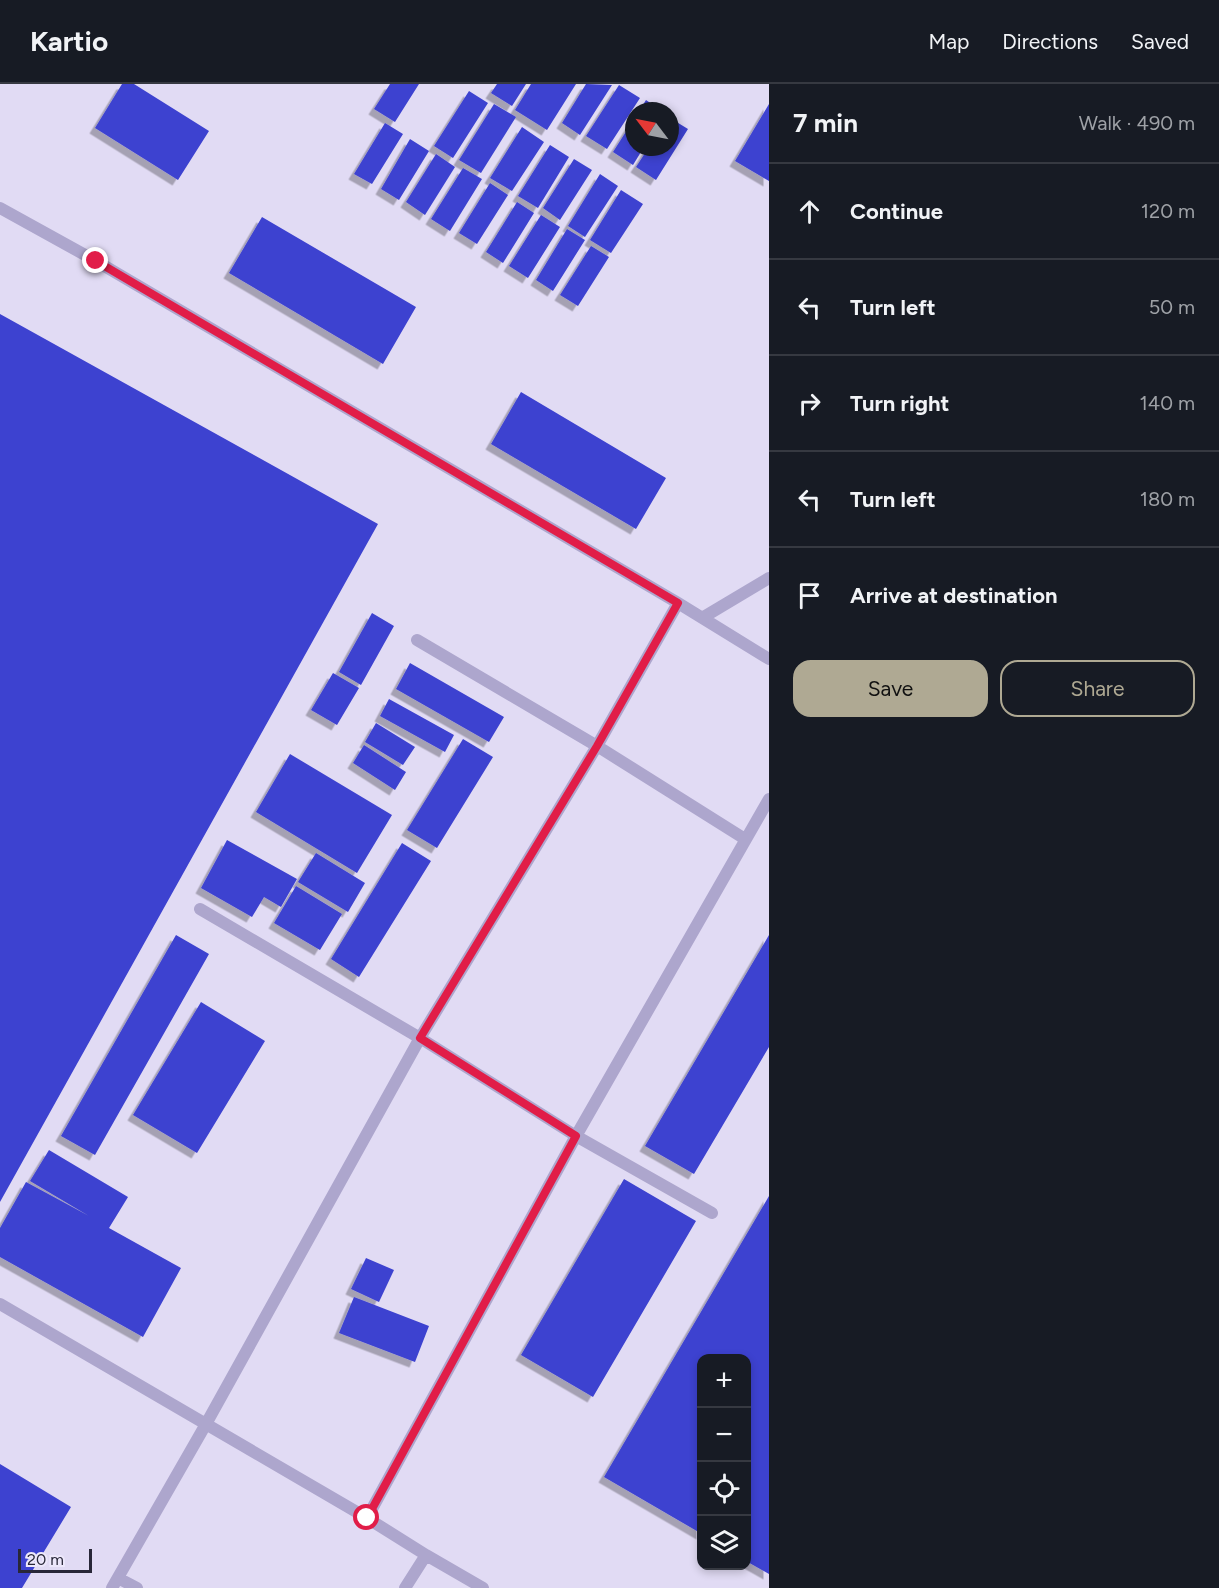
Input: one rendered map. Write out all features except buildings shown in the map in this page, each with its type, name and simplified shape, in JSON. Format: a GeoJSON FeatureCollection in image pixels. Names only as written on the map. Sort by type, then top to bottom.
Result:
{"type":"FeatureCollection","features":[{"type":"Feature","properties":{"kind":"lane"},"geometry":{"type":"LineString","coordinates":[[0,208],[106,267],[678,603],[769,659]]}},
{"type":"Feature","properties":{"kind":"lane"},"geometry":{"type":"LineString","coordinates":[[702,618],[769,578]]}},
{"type":"Feature","properties":{"kind":"lane"},"geometry":{"type":"LineString","coordinates":[[137,1588],[115,1583],[420,1038],[597,746],[678,603]]}},
{"type":"Feature","properties":{"kind":"lane"},"geometry":{"type":"LineString","coordinates":[[417,640],[597,746],[745,839]]}},
{"type":"Feature","properties":{"kind":"lane"},"geometry":{"type":"LineString","coordinates":[[367,1518],[576,1136],[769,799]]}},
{"type":"Feature","properties":{"kind":"lane"},"geometry":{"type":"LineString","coordinates":[[200,909],[420,1038],[576,1136],[712,1213]]}},
{"type":"Feature","properties":{"kind":"lane"},"geometry":{"type":"LineString","coordinates":[[0,1304],[483,1588]]}},
{"type":"Feature","properties":{"kind":"lane"},"geometry":{"type":"LineString","coordinates":[[405,1588],[426,1555]]}},
{"type":"Feature","properties":{"kind":"route"},"geometry":{"type":"LineString","coordinates":[[96,261],[678,603],[597,746],[420,1038],[576,1136],[367,1518]]}}]}
